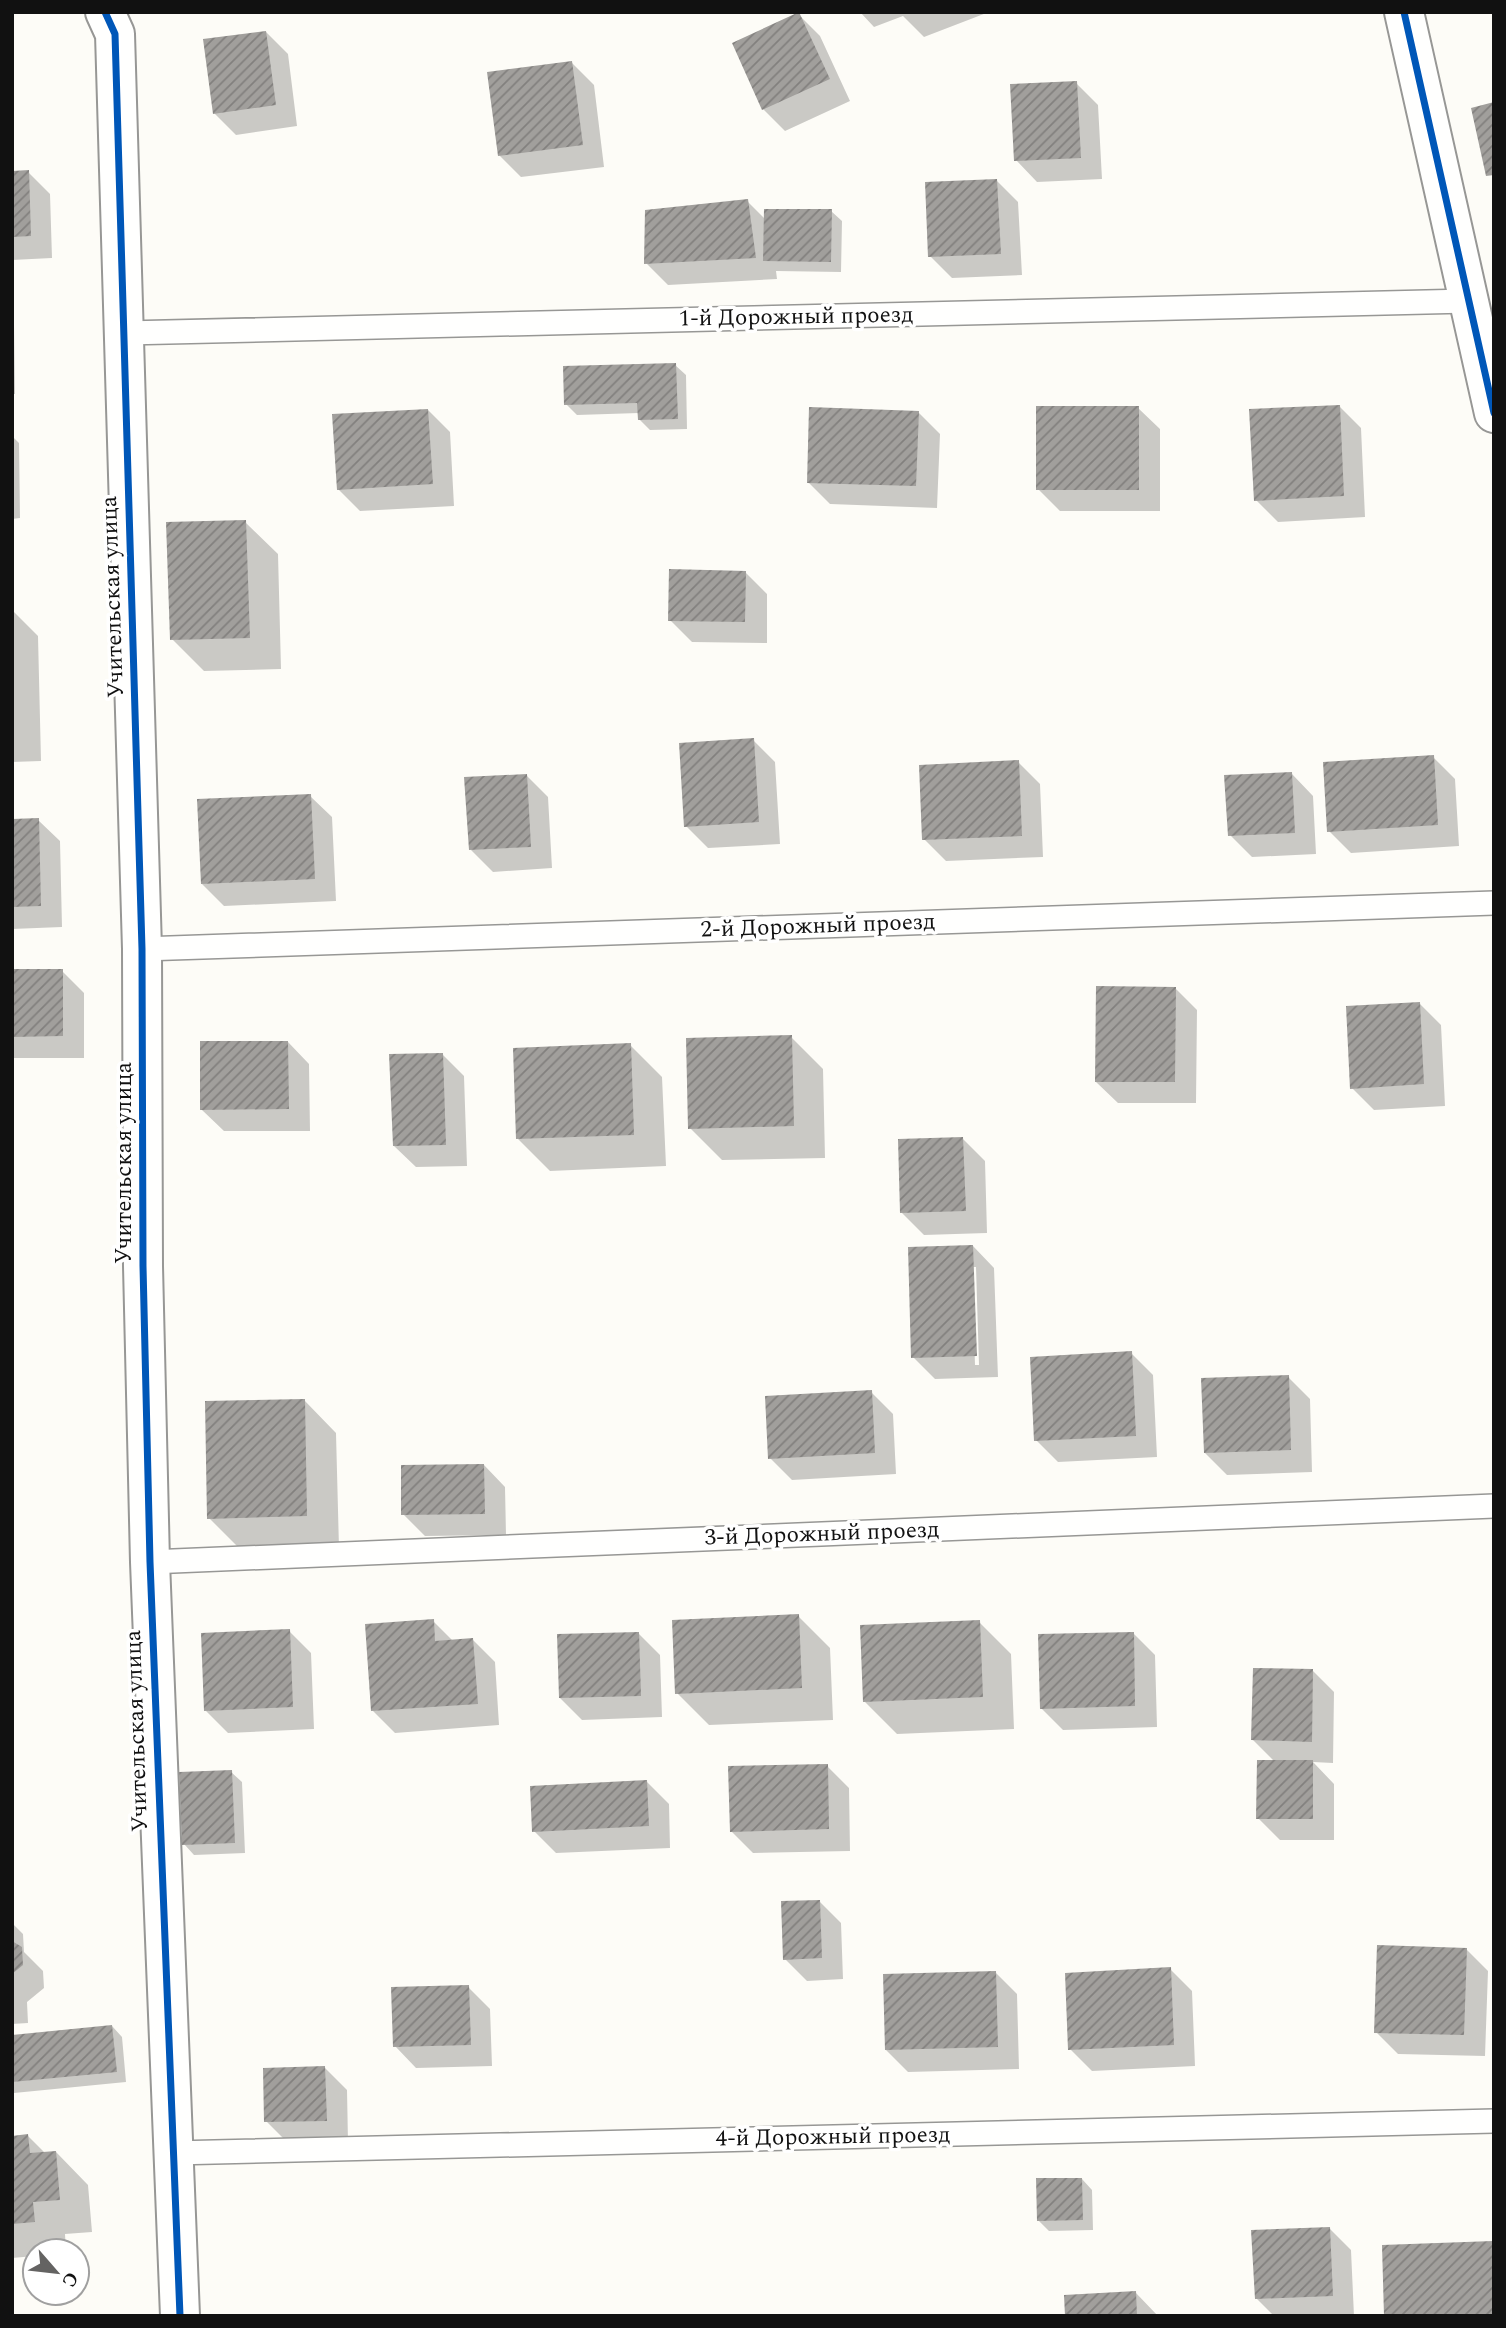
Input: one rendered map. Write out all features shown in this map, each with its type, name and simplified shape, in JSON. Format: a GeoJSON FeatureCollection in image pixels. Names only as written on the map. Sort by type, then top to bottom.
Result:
{"type":"FeatureCollection","features":[{"type":"Feature","properties":{"kind":"street","name":"Учительская улица"},"geometry":{"type":"LineString","coordinates":[[105,12],[115,34],[125,333],[142,949],[144,1279],[150,1562],[180,2316]]}},
{"type":"Feature","properties":{"kind":"street"},"geometry":{"type":"LineString","coordinates":[[1404,12],[1494,413]]}},
{"type":"Feature","properties":{"kind":"lane","name":"1-й Дорожный проезд"},"geometry":{"type":"LineString","coordinates":[[125,333],[1468,301]]}},
{"type":"Feature","properties":{"kind":"lane","name":"2-й Дорожный проезд"},"geometry":{"type":"LineString","coordinates":[[142,949],[1494,903]]}},
{"type":"Feature","properties":{"kind":"lane","name":"3-й Дорожный проезд"},"geometry":{"type":"LineString","coordinates":[[150,1562],[1494,1506]]}},
{"type":"Feature","properties":{"kind":"lane","name":"4-й Дорожный проезд"},"geometry":{"type":"LineString","coordinates":[[173,2153],[1494,2121]]}},
{"type":"Feature","properties":{"kind":"building"},"geometry":{"type":"Polygon","coordinates":[[[799,12],[830,79],[762,110],[732,43],[799,12]]]}},
{"type":"Feature","properties":{"kind":"building"},"geometry":{"type":"Polygon","coordinates":[[[266,31],[276,105],[213,114],[203,39],[266,31]]]}},
{"type":"Feature","properties":{"kind":"building"},"geometry":{"type":"Polygon","coordinates":[[[572,61],[583,145],[498,156],[487,72],[572,61]]]}},
{"type":"Feature","properties":{"kind":"building"},"geometry":{"type":"Polygon","coordinates":[[[1077,81],[1081,158],[1014,161],[1010,84],[1077,81]]]}},
{"type":"Feature","properties":{"kind":"building"},"geometry":{"type":"Polygon","coordinates":[[[1494,102],[1494,175],[1486,176],[1471,108],[1494,102]]]}},
{"type":"Feature","properties":{"kind":"building"},"geometry":{"type":"Polygon","coordinates":[[[29,170],[31,236],[12,237],[12,171],[29,170]]]}},
{"type":"Feature","properties":{"kind":"building"},"geometry":{"type":"Polygon","coordinates":[[[997,179],[1001,254],[928,257],[925,182],[997,179]]]}},
{"type":"Feature","properties":{"kind":"building"},"geometry":{"type":"Polygon","coordinates":[[[748,199],[756,258],[644,264],[645,210],[748,199]]]}},
{"type":"Feature","properties":{"kind":"building"},"geometry":{"type":"Polygon","coordinates":[[[764,209],[832,209],[831,262],[763,261],[764,209]]]}},
{"type":"Feature","properties":{"kind":"building"},"geometry":{"type":"Polygon","coordinates":[[[676,363],[678,419],[638,420],[637,403],[564,405],[563,366],[676,363]]]}},
{"type":"Feature","properties":{"kind":"building"},"geometry":{"type":"Polygon","coordinates":[[[1340,405],[1344,496],[1254,501],[1249,409],[1340,405]]]}},
{"type":"Feature","properties":{"kind":"building"},"geometry":{"type":"Polygon","coordinates":[[[1036,406],[1139,406],[1139,490],[1036,490],[1036,406]]]}},
{"type":"Feature","properties":{"kind":"building"},"geometry":{"type":"Polygon","coordinates":[[[809,407],[919,411],[916,486],[807,483],[809,407]]]}},
{"type":"Feature","properties":{"kind":"building"},"geometry":{"type":"Polygon","coordinates":[[[428,409],[433,484],[337,490],[332,414],[428,409]]]}},
{"type":"Feature","properties":{"kind":"building"},"geometry":{"type":"Polygon","coordinates":[[[246,520],[250,638],[170,640],[166,522],[246,520]]]}},
{"type":"Feature","properties":{"kind":"building"},"geometry":{"type":"Polygon","coordinates":[[[669,569],[746,571],[745,622],[668,621],[669,569]]]}},
{"type":"Feature","properties":{"kind":"building"},"geometry":{"type":"Polygon","coordinates":[[[754,738],[759,822],[684,827],[679,743],[754,738]]]}},
{"type":"Feature","properties":{"kind":"building"},"geometry":{"type":"Polygon","coordinates":[[[1434,755],[1438,825],[1327,832],[1323,762],[1434,755]]]}},
{"type":"Feature","properties":{"kind":"building"},"geometry":{"type":"Polygon","coordinates":[[[1019,760],[1022,836],[922,840],[919,765],[1019,760]]]}},
{"type":"Feature","properties":{"kind":"building"},"geometry":{"type":"Polygon","coordinates":[[[1292,772],[1295,833],[1228,836],[1224,775],[1292,772]]]}},
{"type":"Feature","properties":{"kind":"building"},"geometry":{"type":"Polygon","coordinates":[[[527,774],[531,847],[469,850],[464,777],[527,774]]]}},
{"type":"Feature","properties":{"kind":"building"},"geometry":{"type":"Polygon","coordinates":[[[311,794],[315,879],[201,884],[197,799],[311,794]]]}},
{"type":"Feature","properties":{"kind":"building"},"geometry":{"type":"Polygon","coordinates":[[[39,818],[41,906],[12,907],[12,819],[39,818]]]}},
{"type":"Feature","properties":{"kind":"building"},"geometry":{"type":"Polygon","coordinates":[[[12,969],[63,969],[63,1036],[12,1037],[12,969]]]}},
{"type":"Feature","properties":{"kind":"building"},"geometry":{"type":"Polygon","coordinates":[[[1096,986],[1176,987],[1175,1082],[1095,1082],[1096,986]]]}},
{"type":"Feature","properties":{"kind":"building"},"geometry":{"type":"Polygon","coordinates":[[[1420,1002],[1424,1084],[1350,1089],[1346,1006],[1420,1002]]]}},
{"type":"Feature","properties":{"kind":"building"},"geometry":{"type":"Polygon","coordinates":[[[792,1035],[794,1126],[688,1129],[686,1038],[792,1035]]]}},
{"type":"Feature","properties":{"kind":"building"},"geometry":{"type":"Polygon","coordinates":[[[200,1041],[288,1041],[289,1109],[200,1110],[200,1041]]]}},
{"type":"Feature","properties":{"kind":"building"},"geometry":{"type":"Polygon","coordinates":[[[631,1043],[634,1135],[516,1139],[513,1048],[631,1043]]]}},
{"type":"Feature","properties":{"kind":"building"},"geometry":{"type":"Polygon","coordinates":[[[443,1053],[446,1145],[393,1146],[389,1054],[443,1053]]]}},
{"type":"Feature","properties":{"kind":"building"},"geometry":{"type":"Polygon","coordinates":[[[963,1137],[966,1211],[900,1213],[898,1139],[963,1137]]]}},
{"type":"Feature","properties":{"kind":"building"},"geometry":{"type":"Polygon","coordinates":[[[973,1245],[977,1356],[911,1358],[908,1247],[973,1245]]]}},
{"type":"Feature","properties":{"kind":"building"},"geometry":{"type":"Polygon","coordinates":[[[1132,1351],[1136,1436],[1034,1441],[1030,1357],[1132,1351]]]}},
{"type":"Feature","properties":{"kind":"building"},"geometry":{"type":"Polygon","coordinates":[[[1289,1375],[1291,1450],[1204,1453],[1201,1378],[1289,1375]]]}},
{"type":"Feature","properties":{"kind":"building"},"geometry":{"type":"Polygon","coordinates":[[[872,1390],[875,1453],[768,1459],[765,1396],[872,1390]]]}},
{"type":"Feature","properties":{"kind":"building"},"geometry":{"type":"Polygon","coordinates":[[[305,1399],[307,1516],[207,1519],[205,1401],[305,1399]]]}},
{"type":"Feature","properties":{"kind":"building"},"geometry":{"type":"Polygon","coordinates":[[[484,1464],[485,1514],[401,1515],[401,1465],[484,1464]]]}},
{"type":"Feature","properties":{"kind":"building"},"geometry":{"type":"Polygon","coordinates":[[[799,1614],[802,1688],[675,1694],[672,1620],[799,1614]]]}},
{"type":"Feature","properties":{"kind":"building"},"geometry":{"type":"Polygon","coordinates":[[[434,1619],[435,1641],[473,1638],[478,1704],[371,1711],[365,1624],[434,1619]]]}},
{"type":"Feature","properties":{"kind":"building"},"geometry":{"type":"Polygon","coordinates":[[[980,1620],[983,1697],[863,1702],[860,1625],[980,1620]]]}},
{"type":"Feature","properties":{"kind":"building"},"geometry":{"type":"Polygon","coordinates":[[[290,1629],[293,1707],[204,1711],[201,1633],[290,1629]]]}},
{"type":"Feature","properties":{"kind":"building"},"geometry":{"type":"Polygon","coordinates":[[[639,1632],[641,1696],[559,1698],[557,1634],[639,1632]]]}},
{"type":"Feature","properties":{"kind":"building"},"geometry":{"type":"Polygon","coordinates":[[[1134,1632],[1135,1706],[1040,1709],[1038,1634],[1134,1632]]]}},
{"type":"Feature","properties":{"kind":"building"},"geometry":{"type":"Polygon","coordinates":[[[1253,1668],[1313,1669],[1312,1742],[1251,1740],[1253,1668]]]}},
{"type":"Feature","properties":{"kind":"building"},"geometry":{"type":"Polygon","coordinates":[[[1257,1760],[1313,1760],[1313,1819],[1256,1819],[1257,1760]]]}},
{"type":"Feature","properties":{"kind":"building"},"geometry":{"type":"Polygon","coordinates":[[[828,1764],[829,1829],[730,1832],[728,1766],[828,1764]]]}},
{"type":"Feature","properties":{"kind":"building"},"geometry":{"type":"Polygon","coordinates":[[[232,1770],[235,1843],[182,1845],[179,1772],[232,1770]]]}},
{"type":"Feature","properties":{"kind":"building"},"geometry":{"type":"Polygon","coordinates":[[[647,1780],[649,1826],[532,1832],[530,1786],[647,1780]]]}},
{"type":"Feature","properties":{"kind":"building"},"geometry":{"type":"Polygon","coordinates":[[[820,1900],[822,1958],[783,1960],[781,1901],[820,1900]]]}},
{"type":"Feature","properties":{"kind":"building"},"geometry":{"type":"Polygon","coordinates":[[[12,1941],[22,1947],[23,1965],[12,1974],[12,1941]]]}},
{"type":"Feature","properties":{"kind":"building"},"geometry":{"type":"Polygon","coordinates":[[[1377,1945],[1467,1948],[1464,2035],[1374,2033],[1377,1945]]]}},
{"type":"Feature","properties":{"kind":"building"},"geometry":{"type":"Polygon","coordinates":[[[1171,1967],[1174,2045],[1068,2050],[1065,1973],[1171,1967]]]}},
{"type":"Feature","properties":{"kind":"building"},"geometry":{"type":"Polygon","coordinates":[[[996,1971],[998,2047],[885,2050],[883,1974],[996,1971]]]}},
{"type":"Feature","properties":{"kind":"building"},"geometry":{"type":"Polygon","coordinates":[[[469,1985],[471,2045],[393,2047],[391,1987],[469,1985]]]}},
{"type":"Feature","properties":{"kind":"building"},"geometry":{"type":"Polygon","coordinates":[[[112,2025],[117,2072],[12,2082],[12,2035],[112,2025]]]}},
{"type":"Feature","properties":{"kind":"building"},"geometry":{"type":"Polygon","coordinates":[[[325,2066],[327,2121],[264,2122],[263,2068],[325,2066]]]}},
{"type":"Feature","properties":{"kind":"building"},"geometry":{"type":"Polygon","coordinates":[[[28,2134],[30,2153],[56,2151],[60,2200],[33,2202],[35,2222],[12,2224],[12,2136],[28,2134]]]}},
{"type":"Feature","properties":{"kind":"building"},"geometry":{"type":"Polygon","coordinates":[[[1036,2178],[1082,2178],[1083,2220],[1037,2221],[1036,2178]]]}},
{"type":"Feature","properties":{"kind":"building"},"geometry":{"type":"Polygon","coordinates":[[[1330,2227],[1333,2296],[1255,2299],[1251,2230],[1330,2227]]]}},
{"type":"Feature","properties":{"kind":"building"},"geometry":{"type":"Polygon","coordinates":[[[1493,2241],[1494,2316],[1384,2316],[1382,2245],[1493,2241]]]}},
{"type":"Feature","properties":{"kind":"building"},"geometry":{"type":"Polygon","coordinates":[[[1136,2291],[1137,2316],[1065,2316],[1064,2295],[1136,2291]]]}},
{"type":"Feature","properties":{"kind":"cycle path"},"geometry":{"type":"LineString","coordinates":[[105,12],[115,34],[142,949],[143,1266],[150,1562],[180,2316]]}},
{"type":"Feature","properties":{"kind":"cycle path"},"geometry":{"type":"LineString","coordinates":[[1404,12],[1494,413]]}}]}
